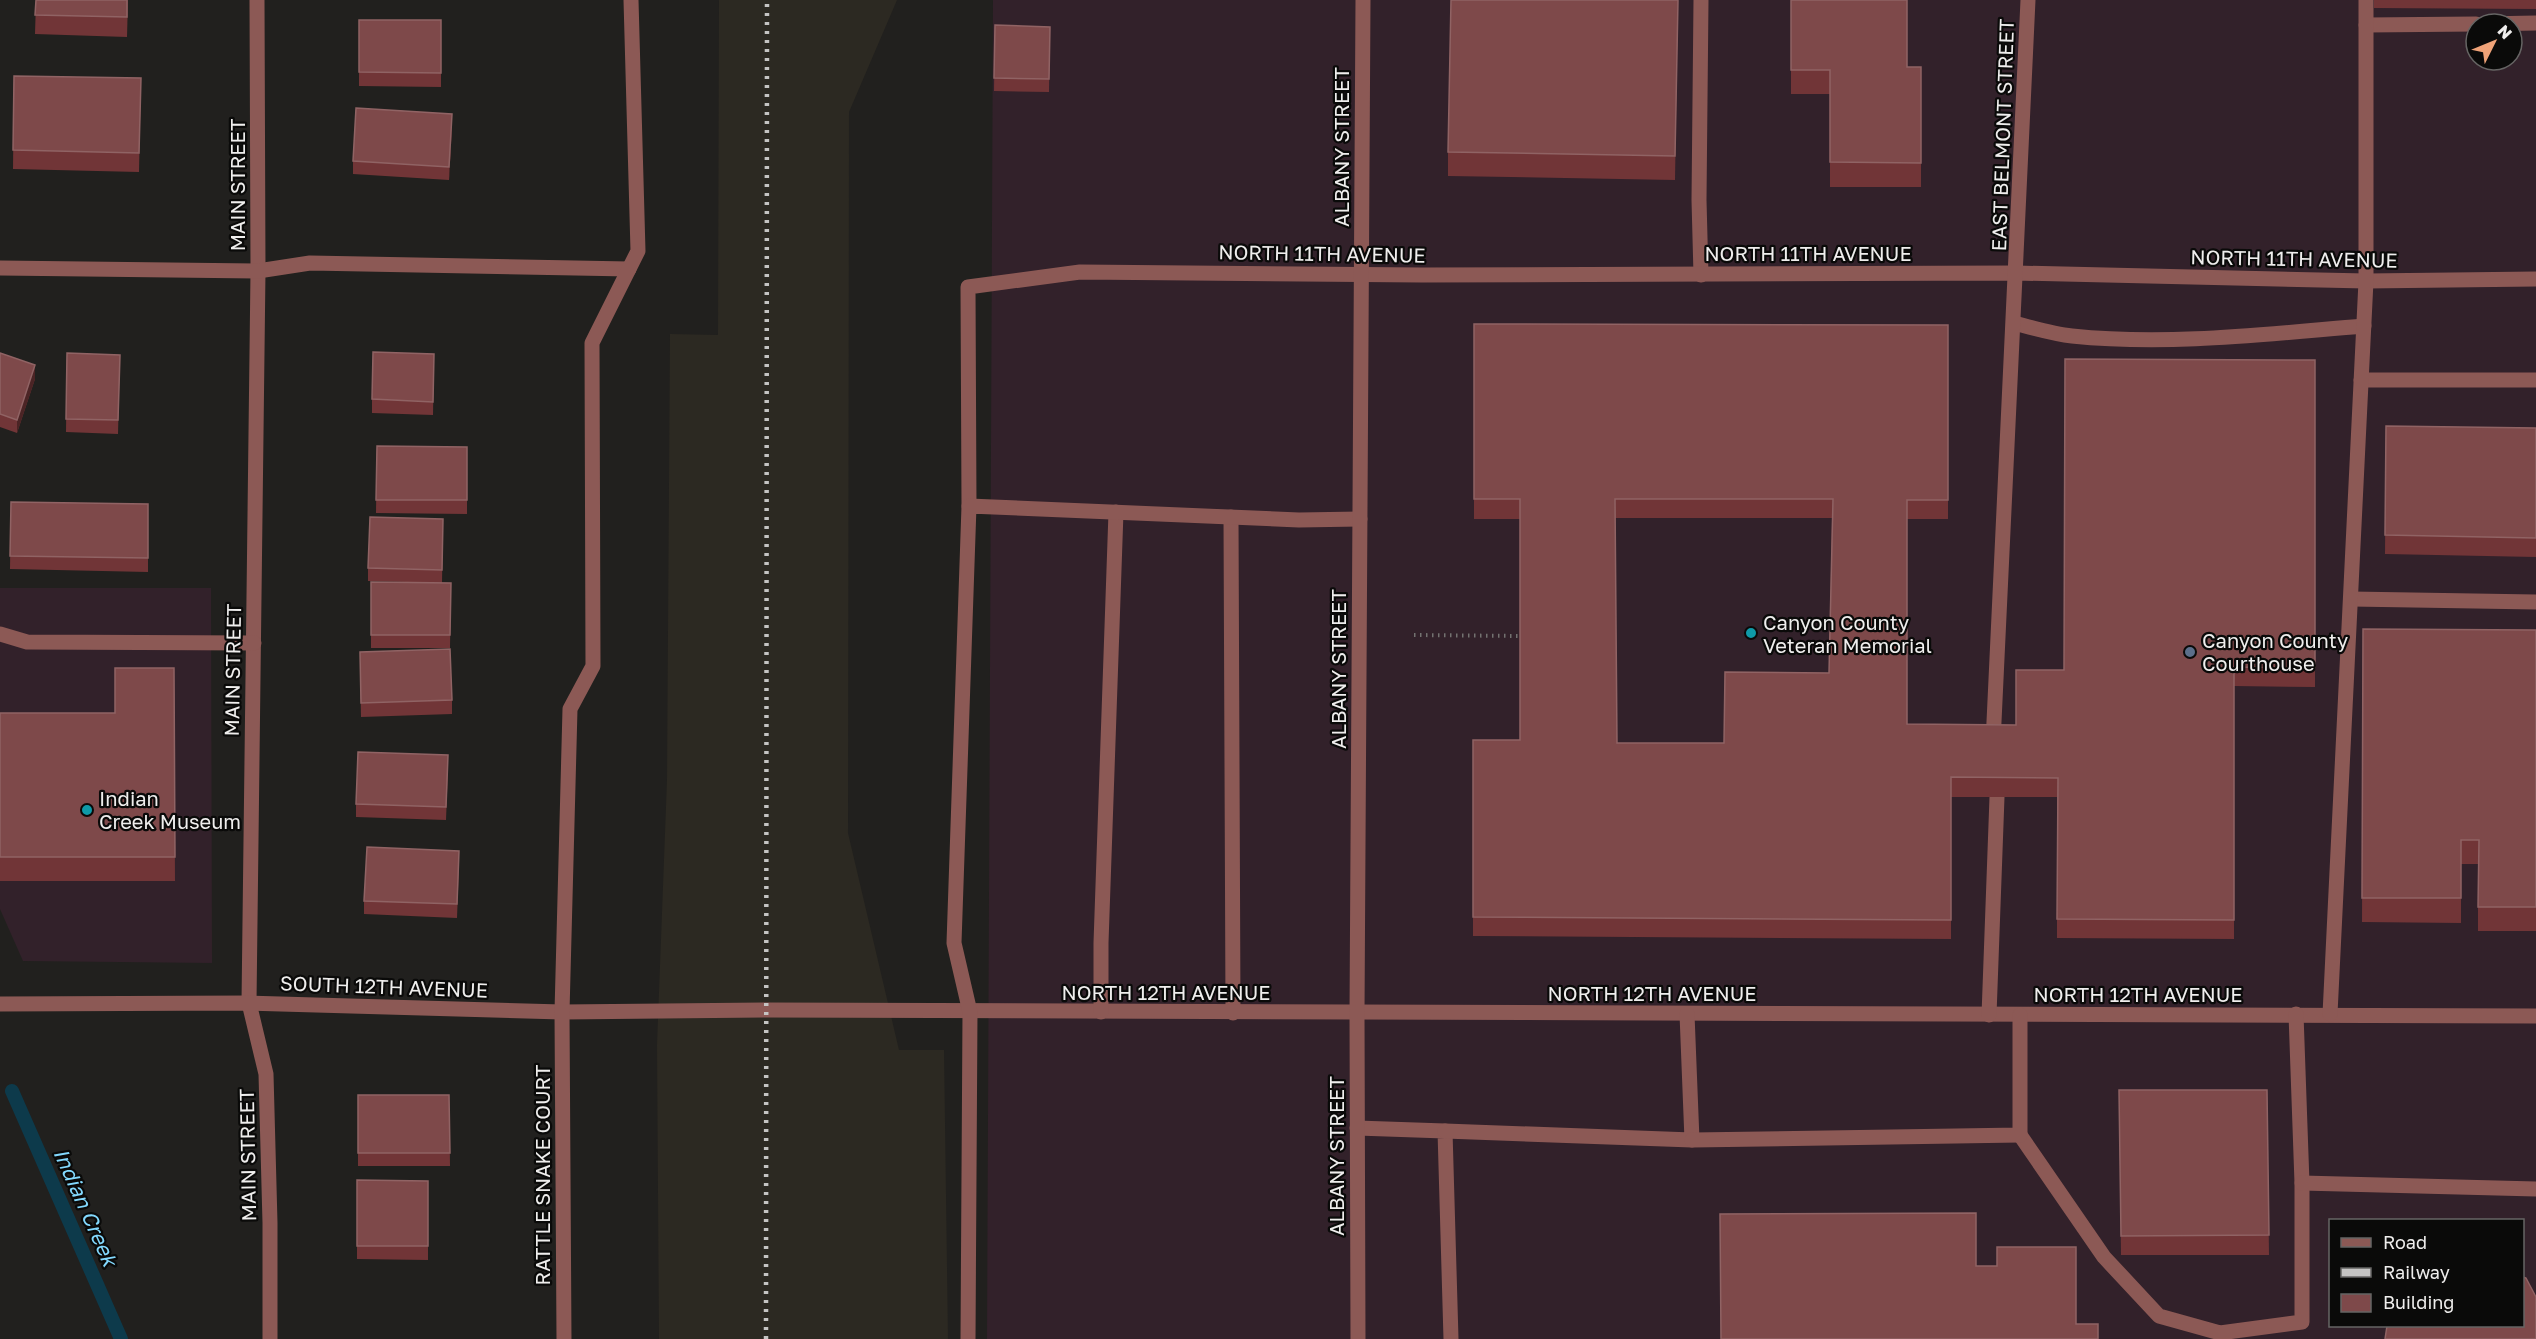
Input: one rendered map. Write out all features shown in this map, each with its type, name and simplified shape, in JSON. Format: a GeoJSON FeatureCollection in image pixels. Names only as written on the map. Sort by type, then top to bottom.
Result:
{"type":"FeatureCollection","features":[{"type":"Feature","properties":{"kind":"street","name":"MAIN STREET"},"geometry":{"type":"LineString","coordinates":[[257,0],[258,271],[249,1003],[266,1074],[270,1339]]}},
{"type":"Feature","properties":{"kind":"street","name":"RATTLE SNAKE COURT"},"geometry":{"type":"LineString","coordinates":[[564,1339],[562,1012],[570,710],[593,666],[592,343],[638,251],[631,0]]}},
{"type":"Feature","properties":{"kind":"street","name":"ALBANY STREET"},"geometry":{"type":"LineString","coordinates":[[1358,1339],[1357,1013],[1363,0]]}},
{"type":"Feature","properties":{"kind":"street"},"geometry":{"type":"LineString","coordinates":[[1701,0],[1699,200],[1701,275]]}},
{"type":"Feature","properties":{"kind":"street","name":"EAST BELMONT STREET"},"geometry":{"type":"LineString","coordinates":[[1993,744],[2017,273],[2028,0]]}},
{"type":"Feature","properties":{"kind":"street"},"geometry":{"type":"LineString","coordinates":[[2330,1014],[2366,281],[2366,0]]}},
{"type":"Feature","properties":{"kind":"street"},"geometry":{"type":"LineString","coordinates":[[2366,25],[2464,24]]}},
{"type":"Feature","properties":{"kind":"street"},"geometry":{"type":"LineString","coordinates":[[0,268],[258,271],[310,263],[629,270]]}},
{"type":"Feature","properties":{"kind":"street","name":"NORTH 11TH AVENUE"},"geometry":{"type":"LineString","coordinates":[[969,506],[968,287],[1080,272],[1361,275],[2017,273],[2366,281],[2536,279]]}},
{"type":"Feature","properties":{"kind":"street"},"geometry":{"type":"LineString","coordinates":[[2014,323],[2071,336],[2149,339],[2229,337],[2364,326]]}},
{"type":"Feature","properties":{"kind":"street"},"geometry":{"type":"LineString","coordinates":[[2361,380],[2536,380]]}},
{"type":"Feature","properties":{"kind":"street"},"geometry":{"type":"LineString","coordinates":[[969,1339],[970,1012],[954,943],[969,506],[1231,517],[1360,519]]}},
{"type":"Feature","properties":{"kind":"street"},"geometry":{"type":"LineString","coordinates":[[1101,1012],[1116,512]]}},
{"type":"Feature","properties":{"kind":"street"},"geometry":{"type":"LineString","coordinates":[[1231,517],[1233,1013]]}},
{"type":"Feature","properties":{"kind":"street"},"geometry":{"type":"LineString","coordinates":[[2351,599],[2536,602]]}},
{"type":"Feature","properties":{"kind":"street"},"geometry":{"type":"LineString","coordinates":[[0,634],[27,642],[254,643]]}},
{"type":"Feature","properties":{"kind":"street"},"geometry":{"type":"LineString","coordinates":[[1989,1015],[1997,797]]}},
{"type":"Feature","properties":{"kind":"street","name":"SOUTH 12TH AVENUE"},"geometry":{"type":"LineString","coordinates":[[0,1004],[249,1003],[562,1012],[767,1010]]}},
{"type":"Feature","properties":{"kind":"street","name":"NORTH 12TH AVENUE"},"geometry":{"type":"LineString","coordinates":[[767,1010],[2536,1016]]}},
{"type":"Feature","properties":{"kind":"street"},"geometry":{"type":"LineString","coordinates":[[1687,1014],[1692,1140]]}},
{"type":"Feature","properties":{"kind":"street"},"geometry":{"type":"LineString","coordinates":[[2020,1015],[2020,1135],[2104,1257],[2159,1316],[2220,1333],[2301,1322],[2302,1184],[2296,1014]]}},
{"type":"Feature","properties":{"kind":"street"},"geometry":{"type":"LineString","coordinates":[[1357,1128],[1692,1140],[2020,1135]]}},
{"type":"Feature","properties":{"kind":"street"},"geometry":{"type":"LineString","coordinates":[[1445,1131],[1450,1339]]}},
{"type":"Feature","properties":{"kind":"street"},"geometry":{"type":"LineString","coordinates":[[2302,1184],[2536,1190]]}},
{"type":"Feature","properties":{"kind":"path"},"geometry":{"type":"LineString","coordinates":[[1414,635],[1520,636]]}},
{"type":"Feature","properties":{"kind":"shaded area"},"geometry":{"type":"Polygon","coordinates":[[[719,0],[897,0],[849,112],[848,833],[899,1050],[944,1050],[948,1339],[659,1339],[657,1045],[667,780],[670,334],[718,335],[719,0]]]}},
{"type":"Feature","properties":{"kind":"shaded area"},"geometry":{"type":"Polygon","coordinates":[[[993,0],[2536,0],[2536,1339],[987,1339],[993,0]]]}},
{"type":"Feature","properties":{"kind":"shaded area"},"geometry":{"type":"Polygon","coordinates":[[[0,588],[211,588],[212,963],[23,961],[0,909],[0,588]]]}},
{"type":"Feature","properties":{"kind":"building"},"geometry":{"type":"Polygon","coordinates":[[[36,0],[127,0],[127,17],[35,15],[36,0]]]}},
{"type":"Feature","properties":{"kind":"building"},"geometry":{"type":"Polygon","coordinates":[[[1451,0],[1678,0],[1675,156],[1448,152],[1451,0]]]}},
{"type":"Feature","properties":{"kind":"building"},"geometry":{"type":"Polygon","coordinates":[[[1791,0],[1907,0],[1907,67],[1921,67],[1921,163],[1830,162],[1830,70],[1791,70],[1791,0]]]}},
{"type":"Feature","properties":{"kind":"building"},"geometry":{"type":"Polygon","coordinates":[[[359,20],[441,20],[441,73],[359,72],[359,20]]]}},
{"type":"Feature","properties":{"kind":"building"},"geometry":{"type":"Polygon","coordinates":[[[995,25],[1050,27],[1049,79],[994,78],[995,25]]]}},
{"type":"Feature","properties":{"kind":"building"},"geometry":{"type":"Polygon","coordinates":[[[14,76],[141,78],[139,153],[13,150],[14,76]]]}},
{"type":"Feature","properties":{"kind":"building"},"geometry":{"type":"Polygon","coordinates":[[[356,108],[452,114],[449,167],[353,161],[356,108]]]}},
{"type":"Feature","properties":{"kind":"building","name":"Canyon County Courthouse"},"geometry":{"type":"Polygon","coordinates":[[[1474,324],[1948,325],[1948,500],[1907,500],[1907,724],[2016,725],[2016,670],[2064,670],[2065,359],[2315,360],[2315,668],[2234,667],[2234,920],[2057,919],[2058,778],[1951,777],[1951,920],[1473,917],[1473,740],[1520,740],[1520,499],[1474,499],[1474,324]],[[1615,499],[1617,743],[1724,743],[1725,672],[1829,673],[1833,499],[1615,499]]]}},
{"type":"Feature","properties":{"kind":"building"},"geometry":{"type":"Polygon","coordinates":[[[373,352],[434,354],[433,402],[372,399],[373,352]]]}},
{"type":"Feature","properties":{"kind":"building"},"geometry":{"type":"Polygon","coordinates":[[[0,353],[35,365],[17,420],[0,414],[0,353]]]}},
{"type":"Feature","properties":{"kind":"building"},"geometry":{"type":"Polygon","coordinates":[[[67,353],[120,355],[118,420],[66,419],[67,353]]]}},
{"type":"Feature","properties":{"kind":"building"},"geometry":{"type":"Polygon","coordinates":[[[2386,426],[2536,428],[2536,538],[2385,535],[2386,426]]]}},
{"type":"Feature","properties":{"kind":"building"},"geometry":{"type":"Polygon","coordinates":[[[377,446],[467,447],[467,500],[376,500],[377,446]]]}},
{"type":"Feature","properties":{"kind":"building"},"geometry":{"type":"Polygon","coordinates":[[[11,502],[148,504],[148,558],[10,556],[11,502]]]}},
{"type":"Feature","properties":{"kind":"building"},"geometry":{"type":"Polygon","coordinates":[[[370,517],[443,519],[442,570],[368,568],[370,517]]]}},
{"type":"Feature","properties":{"kind":"building"},"geometry":{"type":"Polygon","coordinates":[[[371,582],[451,583],[450,635],[371,635],[371,582]]]}},
{"type":"Feature","properties":{"kind":"building"},"geometry":{"type":"Polygon","coordinates":[[[2363,629],[2536,630],[2536,907],[2478,907],[2479,840],[2461,840],[2461,898],[2362,898],[2363,629]]]}},
{"type":"Feature","properties":{"kind":"building"},"geometry":{"type":"Polygon","coordinates":[[[450,649],[452,700],[361,703],[360,652],[450,649]]]}},
{"type":"Feature","properties":{"kind":"building","name":"Indian Creek Museum"},"geometry":{"type":"Polygon","coordinates":[[[115,668],[174,668],[175,857],[0,857],[0,713],[115,713],[115,668]]]}},
{"type":"Feature","properties":{"kind":"building"},"geometry":{"type":"Polygon","coordinates":[[[358,752],[448,755],[446,807],[356,804],[358,752]]]}},
{"type":"Feature","properties":{"kind":"building"},"geometry":{"type":"Polygon","coordinates":[[[367,847],[459,851],[457,904],[364,901],[367,847]]]}},
{"type":"Feature","properties":{"kind":"building"},"geometry":{"type":"Polygon","coordinates":[[[2119,1090],[2267,1090],[2269,1235],[2121,1236],[2119,1090]]]}},
{"type":"Feature","properties":{"kind":"building"},"geometry":{"type":"Polygon","coordinates":[[[358,1095],[449,1095],[450,1153],[358,1153],[358,1095]]]}},
{"type":"Feature","properties":{"kind":"building"},"geometry":{"type":"Polygon","coordinates":[[[357,1180],[428,1181],[428,1246],[357,1246],[357,1180]]]}},
{"type":"Feature","properties":{"kind":"building"},"geometry":{"type":"Polygon","coordinates":[[[1976,1213],[1976,1266],[1997,1266],[1997,1247],[2076,1247],[2076,1324],[2098,1324],[2098,1339],[1721,1339],[1720,1214],[1976,1213]]]}},
{"type":"Feature","properties":{"kind":"building"},"geometry":{"type":"Polygon","coordinates":[[[2524,1277],[2536,1297],[2536,1339],[2385,1339],[2387,1327],[2524,1327],[2524,1277]]]}},
{"type":"Feature","properties":{"kind":"waterway","name":"Indian Creek"},"geometry":{"type":"LineString","coordinates":[[12,1091],[121,1339]]}},
{"type":"Feature","properties":{"kind":"railway"},"geometry":{"type":"LineString","coordinates":[[766,1339],[767,0]]}},
{"type":"Feature","properties":{"kind":"place","name":"Canyon County Veteran Memorial"},"geometry":{"type":"Point","coordinates":[1751,633]}},
{"type":"Feature","properties":{"kind":"place","name":"Canyon County Courthouse"},"geometry":{"type":"Point","coordinates":[2190,652]}},
{"type":"Feature","properties":{"kind":"place","name":"Indian Creek Museum"},"geometry":{"type":"Point","coordinates":[87,810]}}]}
